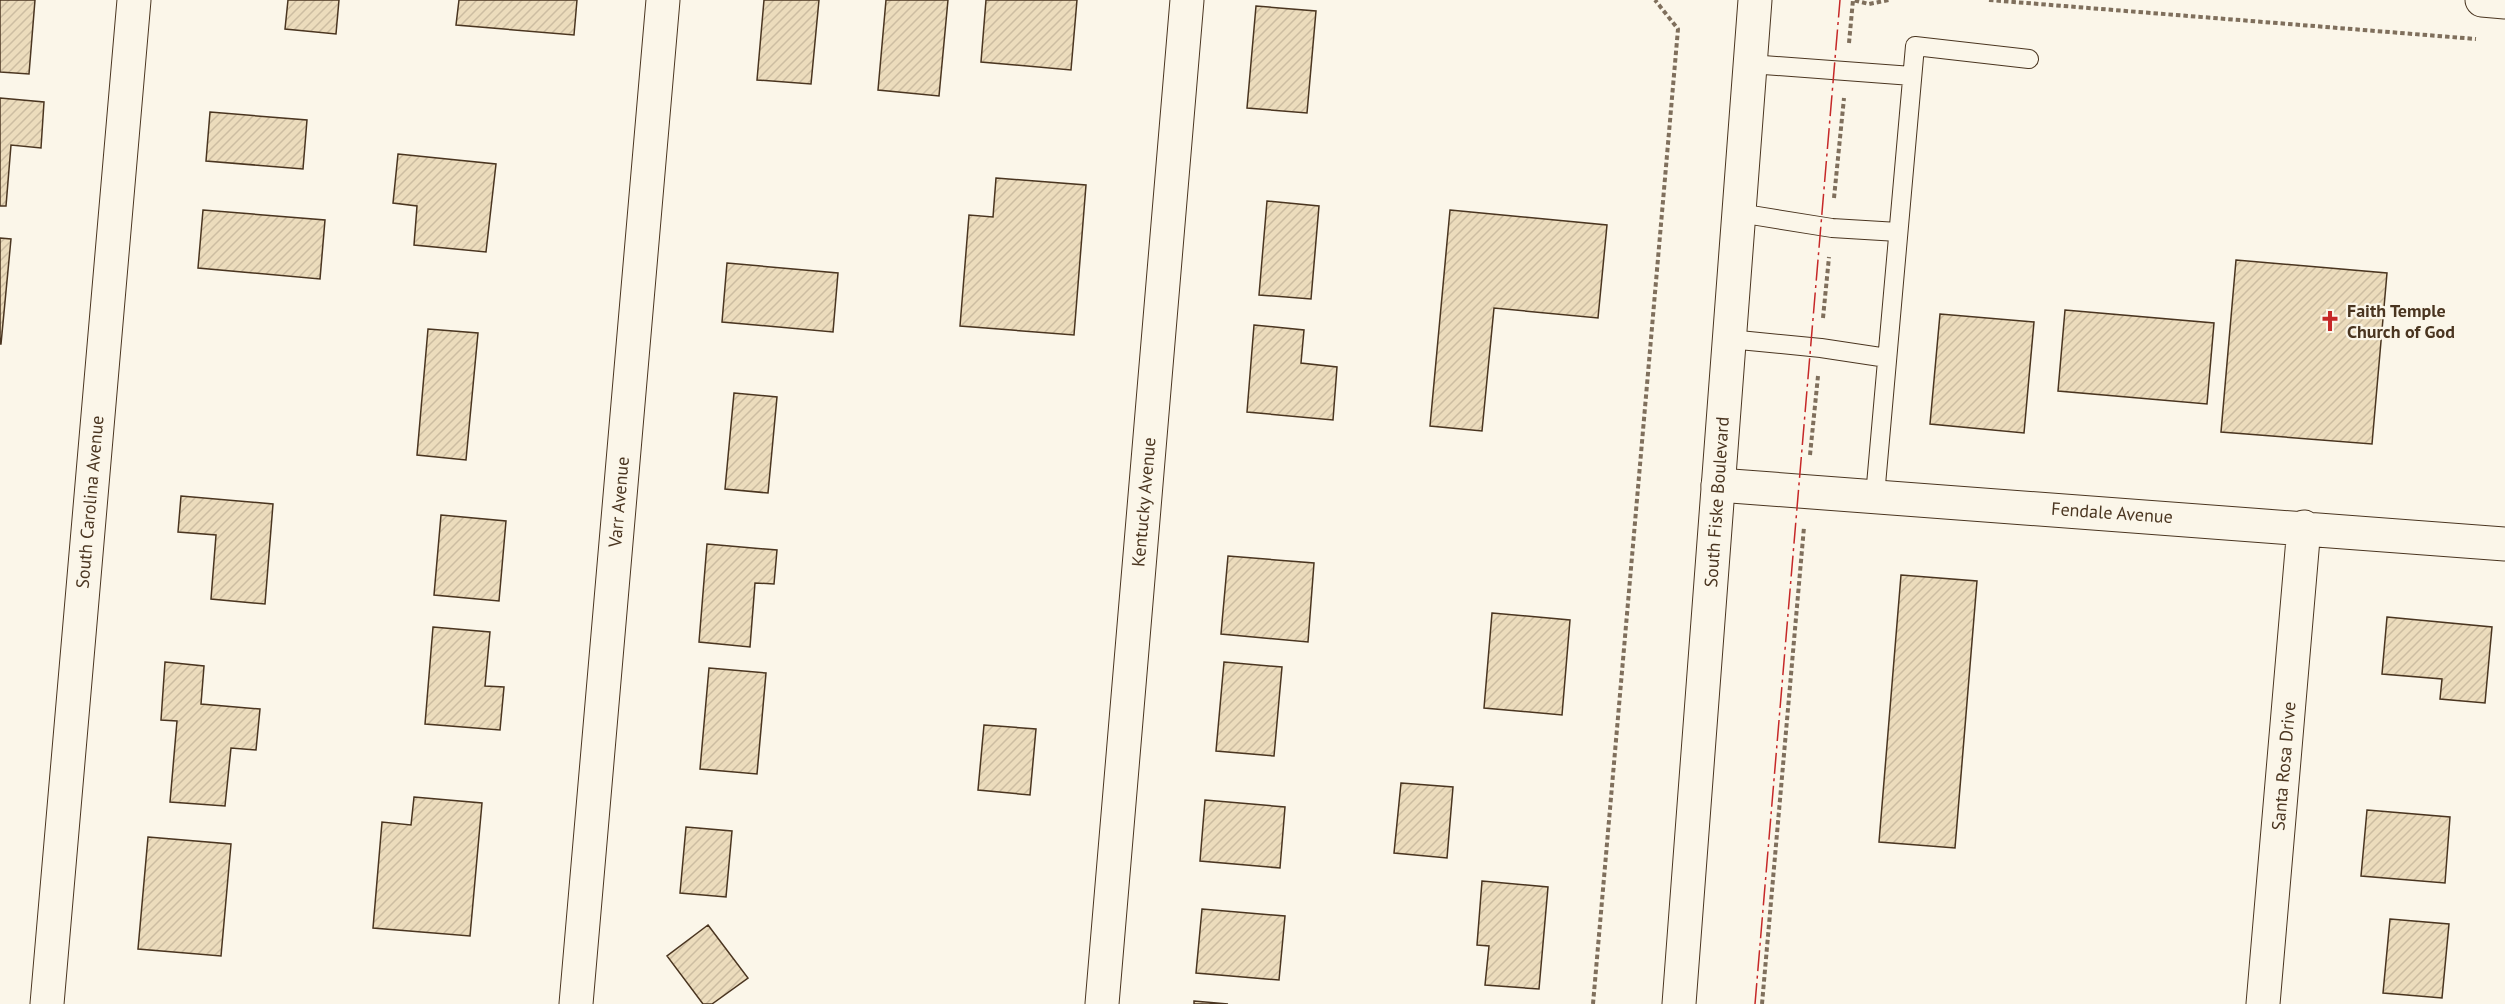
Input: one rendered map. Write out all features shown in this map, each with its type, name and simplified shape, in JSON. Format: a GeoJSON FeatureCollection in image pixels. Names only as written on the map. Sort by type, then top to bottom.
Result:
{"type":"FeatureCollection","features":[{"type":"Feature","properties":{"kind":"street","name":"South Carolina Avenue"},"geometry":{"type":"LineString","coordinates":[[47,1004],[134,0]]}},
{"type":"Feature","properties":{"kind":"street","name":"Varr Avenue"},"geometry":{"type":"LineString","coordinates":[[576,1004],[663,0]]}},
{"type":"Feature","properties":{"kind":"street","name":"Kentucky Avenue"},"geometry":{"type":"LineString","coordinates":[[1102,1004],[1187,0]]}},
{"type":"Feature","properties":{"kind":"street","name":"South Fiske Boulevard"},"geometry":{"type":"LineString","coordinates":[[1679,1004],[1755,0]]}},
{"type":"Feature","properties":{"kind":"street"},"geometry":{"type":"LineString","coordinates":[[2482,0],[2505,2]]}},
{"type":"Feature","properties":{"kind":"street","name":"Fendale Avenue"},"geometry":{"type":"LineString","coordinates":[[1718,485],[2304,527],[2505,544]]}},
{"type":"Feature","properties":{"kind":"street","name":"Santa Rosa Drive"},"geometry":{"type":"LineString","coordinates":[[2263,1004],[2304,527]]}},
{"type":"Feature","properties":{"kind":"lane"},"geometry":{"type":"LineString","coordinates":[[1875,496],[1915,46],[2029,59]]}},
{"type":"Feature","properties":{"kind":"lane"},"geometry":{"type":"LineString","coordinates":[[1750,64],[1912,76]]}},
{"type":"Feature","properties":{"kind":"lane"},"geometry":{"type":"LineString","coordinates":[[1739,213],[1832,228],[1898,232]]}},
{"type":"Feature","properties":{"kind":"lane"},"geometry":{"type":"LineString","coordinates":[[1729,339],[1821,348],[1887,358]]}},
{"type":"Feature","properties":{"kind":"path"},"geometry":{"type":"LineString","coordinates":[[1593,1004],[1678,29],[1655,0]]}},
{"type":"Feature","properties":{"kind":"path"},"geometry":{"type":"LineString","coordinates":[[1809,463],[1853,0],[1869,4],[1889,0]]}},
{"type":"Feature","properties":{"kind":"path"},"geometry":{"type":"LineString","coordinates":[[1989,0],[2484,39]]}},
{"type":"Feature","properties":{"kind":"path"},"geometry":{"type":"LineString","coordinates":[[1762,1004],[1804,525]]}},
{"type":"Feature","properties":{"kind":"building"},"geometry":{"type":"Polygon","coordinates":[[[0,0],[35,0],[29,74],[0,72],[0,0]]]}},
{"type":"Feature","properties":{"kind":"building"},"geometry":{"type":"Polygon","coordinates":[[[288,0],[339,0],[336,34],[285,29],[288,0]]]}},
{"type":"Feature","properties":{"kind":"building"},"geometry":{"type":"Polygon","coordinates":[[[459,0],[577,0],[574,35],[456,25],[459,0]]]}},
{"type":"Feature","properties":{"kind":"building"},"geometry":{"type":"Polygon","coordinates":[[[764,0],[819,0],[811,84],[757,80],[764,0]]]}},
{"type":"Feature","properties":{"kind":"building"},"geometry":{"type":"Polygon","coordinates":[[[886,0],[948,0],[939,96],[878,90],[886,0]]]}},
{"type":"Feature","properties":{"kind":"building"},"geometry":{"type":"Polygon","coordinates":[[[986,0],[1077,0],[1071,70],[981,62],[986,0]]]}},
{"type":"Feature","properties":{"kind":"building"},"geometry":{"type":"Polygon","coordinates":[[[1256,6],[1316,11],[1307,113],[1247,108],[1256,6]]]}},
{"type":"Feature","properties":{"kind":"building"},"geometry":{"type":"Polygon","coordinates":[[[0,98],[44,102],[41,148],[11,145],[6,206],[0,206],[0,98]]]}},
{"type":"Feature","properties":{"kind":"building"},"geometry":{"type":"Polygon","coordinates":[[[210,112],[307,120],[303,169],[206,161],[210,112]]]}},
{"type":"Feature","properties":{"kind":"building"},"geometry":{"type":"Polygon","coordinates":[[[398,154],[496,164],[486,252],[414,245],[417,206],[393,203],[398,154]]]}},
{"type":"Feature","properties":{"kind":"building"},"geometry":{"type":"Polygon","coordinates":[[[996,178],[1086,185],[1074,335],[960,326],[969,215],[993,217],[996,178]]]}},
{"type":"Feature","properties":{"kind":"building"},"geometry":{"type":"Polygon","coordinates":[[[1267,201],[1319,206],[1311,299],[1259,295],[1267,201]]]}},
{"type":"Feature","properties":{"kind":"building"},"geometry":{"type":"Polygon","coordinates":[[[203,210],[325,220],[320,279],[198,268],[203,210]]]}},
{"type":"Feature","properties":{"kind":"building"},"geometry":{"type":"Polygon","coordinates":[[[1450,210],[1607,225],[1598,318],[1494,308],[1482,431],[1430,426],[1450,210]]]}},
{"type":"Feature","properties":{"kind":"building"},"geometry":{"type":"Polygon","coordinates":[[[0,238],[11,239],[1,344],[0,344],[0,238]]]}},
{"type":"Feature","properties":{"kind":"building"},"geometry":{"type":"Polygon","coordinates":[[[2236,260],[2387,273],[2372,444],[2221,432],[2236,260]]]}},
{"type":"Feature","properties":{"kind":"building"},"geometry":{"type":"Polygon","coordinates":[[[727,263],[838,273],[833,332],[722,322],[727,263]]]}},
{"type":"Feature","properties":{"kind":"building"},"geometry":{"type":"Polygon","coordinates":[[[2065,310],[2214,323],[2207,404],[2058,391],[2065,310]]]}},
{"type":"Feature","properties":{"kind":"building"},"geometry":{"type":"Polygon","coordinates":[[[1940,314],[2034,322],[2024,433],[1930,424],[1940,314]]]}},
{"type":"Feature","properties":{"kind":"building"},"geometry":{"type":"Polygon","coordinates":[[[1254,325],[1304,330],[1301,363],[1337,367],[1333,420],[1247,412],[1254,325]]]}},
{"type":"Feature","properties":{"kind":"building"},"geometry":{"type":"Polygon","coordinates":[[[428,329],[478,333],[466,460],[417,455],[428,329]]]}},
{"type":"Feature","properties":{"kind":"building"},"geometry":{"type":"Polygon","coordinates":[[[734,393],[777,397],[768,493],[725,489],[734,393]]]}},
{"type":"Feature","properties":{"kind":"building"},"geometry":{"type":"Polygon","coordinates":[[[181,496],[273,504],[265,604],[211,599],[216,535],[178,532],[181,496]]]}},
{"type":"Feature","properties":{"kind":"building"},"geometry":{"type":"Polygon","coordinates":[[[441,515],[506,521],[499,601],[434,595],[441,515]]]}},
{"type":"Feature","properties":{"kind":"building"},"geometry":{"type":"Polygon","coordinates":[[[707,544],[777,550],[774,584],[755,583],[750,647],[699,642],[707,544]]]}},
{"type":"Feature","properties":{"kind":"building"},"geometry":{"type":"Polygon","coordinates":[[[1228,556],[1314,563],[1308,642],[1221,634],[1228,556]]]}},
{"type":"Feature","properties":{"kind":"building"},"geometry":{"type":"Polygon","coordinates":[[[1901,575],[1977,581],[1955,848],[1879,842],[1901,575]]]}},
{"type":"Feature","properties":{"kind":"building"},"geometry":{"type":"Polygon","coordinates":[[[1492,613],[1570,620],[1562,715],[1484,708],[1492,613]]]}},
{"type":"Feature","properties":{"kind":"building"},"geometry":{"type":"Polygon","coordinates":[[[2387,617],[2492,627],[2485,703],[2440,699],[2442,679],[2382,674],[2387,617]]]}},
{"type":"Feature","properties":{"kind":"building"},"geometry":{"type":"Polygon","coordinates":[[[433,627],[490,632],[485,686],[504,687],[500,730],[425,724],[433,627]]]}},
{"type":"Feature","properties":{"kind":"building"},"geometry":{"type":"Polygon","coordinates":[[[165,662],[204,666],[201,704],[260,709],[256,750],[231,748],[225,806],[170,802],[177,721],[161,720],[165,662]]]}},
{"type":"Feature","properties":{"kind":"building"},"geometry":{"type":"Polygon","coordinates":[[[1224,662],[1282,667],[1274,756],[1216,751],[1224,662]]]}},
{"type":"Feature","properties":{"kind":"building"},"geometry":{"type":"Polygon","coordinates":[[[709,668],[766,673],[757,774],[700,769],[709,668]]]}},
{"type":"Feature","properties":{"kind":"building"},"geometry":{"type":"Polygon","coordinates":[[[984,725],[1036,729],[1030,795],[978,790],[984,725]]]}},
{"type":"Feature","properties":{"kind":"building"},"geometry":{"type":"Polygon","coordinates":[[[1401,783],[1453,787],[1447,858],[1394,853],[1401,783]]]}},
{"type":"Feature","properties":{"kind":"building"},"geometry":{"type":"Polygon","coordinates":[[[414,797],[482,803],[470,936],[373,928],[382,822],[411,825],[414,797]]]}},
{"type":"Feature","properties":{"kind":"building"},"geometry":{"type":"Polygon","coordinates":[[[1205,800],[1285,807],[1280,868],[1200,861],[1205,800]]]}},
{"type":"Feature","properties":{"kind":"building"},"geometry":{"type":"Polygon","coordinates":[[[2367,810],[2450,817],[2445,883],[2361,876],[2367,810]]]}},
{"type":"Feature","properties":{"kind":"building"},"geometry":{"type":"Polygon","coordinates":[[[686,827],[732,831],[726,897],[680,893],[686,827]]]}},
{"type":"Feature","properties":{"kind":"building"},"geometry":{"type":"Polygon","coordinates":[[[148,837],[231,844],[221,956],[138,949],[148,837]]]}},
{"type":"Feature","properties":{"kind":"building"},"geometry":{"type":"Polygon","coordinates":[[[1482,881],[1548,887],[1539,989],[1485,985],[1489,946],[1477,945],[1482,881]]]}},
{"type":"Feature","properties":{"kind":"building"},"geometry":{"type":"Polygon","coordinates":[[[1202,909],[1285,916],[1279,980],[1196,973],[1202,909]]]}},
{"type":"Feature","properties":{"kind":"building"},"geometry":{"type":"Polygon","coordinates":[[[2390,919],[2449,924],[2442,998],[2383,993],[2390,919]]]}},
{"type":"Feature","properties":{"kind":"building"},"geometry":{"type":"Polygon","coordinates":[[[708,925],[748,978],[712,1004],[703,1004],[667,956],[708,925]]]}},
{"type":"Feature","properties":{"kind":"building"},"geometry":{"type":"Polygon","coordinates":[[[1194,1001],[1228,1004],[1194,1004],[1194,1001]]]}},
{"type":"Feature","properties":{"kind":"power"},"geometry":{"type":"LineString","coordinates":[[1755,1004],[1840,0]]}},
{"type":"Feature","properties":{"kind":"place","name":"Faith Temple Church of God"},"geometry":{"type":"Point","coordinates":[2330,321]}}]}
